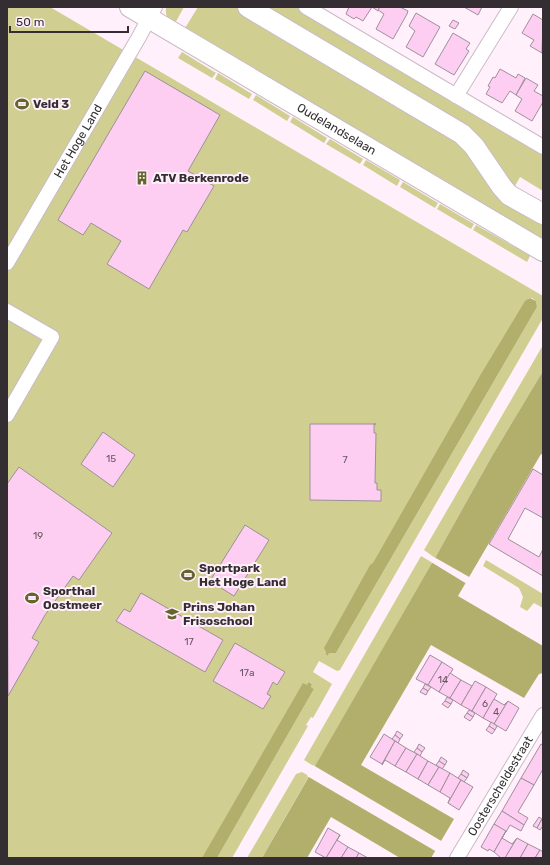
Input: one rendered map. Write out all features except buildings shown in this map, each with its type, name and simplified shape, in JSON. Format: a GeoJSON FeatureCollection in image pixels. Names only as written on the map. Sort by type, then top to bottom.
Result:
{"type":"FeatureCollection","features":[{"type":"Feature","properties":{"kind":"street","name":"Oudelandselaan"},"geometry":{"type":"LineString","coordinates":[[130,7],[152,13],[543,251]]}},
{"type":"Feature","properties":{"kind":"street"},"geometry":{"type":"LineString","coordinates":[[248,7],[462,134],[474,146],[509,195],[543,214]]}},
{"type":"Feature","properties":{"kind":"street"},"geometry":{"type":"LineString","coordinates":[[306,7],[321,11],[456,96],[543,147]]}},
{"type":"Feature","properties":{"kind":"street"},"geometry":{"type":"LineString","coordinates":[[456,96],[511,7]]}},
{"type":"Feature","properties":{"kind":"street","name":"Het Hoge Land"},"geometry":{"type":"LineString","coordinates":[[7,263],[152,13]]}},
{"type":"Feature","properties":{"kind":"street"},"geometry":{"type":"LineString","coordinates":[[7,310],[52,337],[7,415]]}},
{"type":"Feature","properties":{"kind":"street","name":"Oosterscheldestraat"},"geometry":{"type":"LineString","coordinates":[[458,858],[543,715]]}},
{"type":"Feature","properties":{"kind":"shaded area","name":"Sportpark Het Hoge Land"},"geometry":{"type":"Polygon","coordinates":[[[7,7],[50,7],[543,296],[543,318],[340,670],[337,671],[319,661],[313,672],[332,684],[313,718],[311,717],[306,725],[308,726],[232,858],[217,858],[314,689],[311,687],[312,684],[310,682],[206,858],[7,858],[7,7]],[[529,298],[326,652],[325,654],[328,656],[329,653],[336,653],[537,307],[536,301],[529,298]]]}},
{"type":"Feature","properties":{"kind":"shaded area"},"geometry":{"type":"Polygon","coordinates":[[[166,7],[184,7],[173,27],[167,18],[166,7]]]}},
{"type":"Feature","properties":{"kind":"shaded area"},"geometry":{"type":"Polygon","coordinates":[[[198,7],[235,7],[456,136],[543,220],[543,247],[182,33],[198,7]]]}},
{"type":"Feature","properties":{"kind":"shaded area"},"geometry":{"type":"Polygon","coordinates":[[[258,7],[296,7],[543,153],[543,191],[520,177],[515,186],[502,177],[494,167],[258,7]]]}},
{"type":"Feature","properties":{"kind":"shaded area"},"geometry":{"type":"Polygon","coordinates":[[[182,52],[216,73],[212,78],[178,58],[182,52]]]}},
{"type":"Feature","properties":{"kind":"shaded area"},"geometry":{"type":"Polygon","coordinates":[[[218,73],[252,94],[249,99],[215,79],[218,73]]]}},
{"type":"Feature","properties":{"kind":"shaded area"},"geometry":{"type":"Polygon","coordinates":[[[256,95],[290,116],[287,121],[253,100],[256,95]]]}},
{"type":"Feature","properties":{"kind":"shaded area"},"geometry":{"type":"Polygon","coordinates":[[[293,117],[327,138],[324,143],[290,122],[293,117]]]}},
{"type":"Feature","properties":{"kind":"shaded area"},"geometry":{"type":"Polygon","coordinates":[[[330,139],[363,159],[360,164],[326,144],[330,139]]]}},
{"type":"Feature","properties":{"kind":"shaded area"},"geometry":{"type":"Polygon","coordinates":[[[366,160],[400,180],[397,186],[363,165],[366,160]]]}},
{"type":"Feature","properties":{"kind":"shaded area"},"geometry":{"type":"Polygon","coordinates":[[[403,182],[438,203],[435,208],[400,187],[403,182]]]}},
{"type":"Feature","properties":{"kind":"shaded area"},"geometry":{"type":"Polygon","coordinates":[[[440,204],[474,224],[471,229],[437,209],[440,204]]]}},
{"type":"Feature","properties":{"kind":"shaded area"},"geometry":{"type":"Polygon","coordinates":[[[476,225],[515,247],[533,250],[527,262],[473,230],[476,225]]]}},
{"type":"Feature","properties":{"kind":"shaded area"},"geometry":{"type":"Polygon","coordinates":[[[530,298],[536,301],[537,307],[336,653],[329,653],[328,656],[325,654],[326,652],[324,648],[370,565],[373,563],[481,374],[525,301],[530,298]]]}},
{"type":"Feature","properties":{"kind":"shaded area"},"geometry":{"type":"Polygon","coordinates":[[[543,345],[543,371],[492,456],[435,558],[424,550],[543,345]]]}},
{"type":"Feature","properties":{"kind":"shaded area"},"geometry":{"type":"Polygon","coordinates":[[[543,371],[543,455],[541,454],[458,596],[543,646],[543,673],[539,674],[524,698],[431,645],[361,765],[454,819],[431,858],[400,858],[331,817],[307,858],[262,858],[492,456],[543,371]]]}},
{"type":"Feature","properties":{"kind":"shaded area"},"geometry":{"type":"Polygon","coordinates":[[[421,556],[433,563],[315,767],[304,760],[421,556]]]}},
{"type":"Feature","properties":{"kind":"shaded area"},"geometry":{"type":"Polygon","coordinates":[[[486,560],[543,594],[543,608],[534,603],[527,611],[520,607],[523,597],[519,588],[483,566],[486,560]]]}},
{"type":"Feature","properties":{"kind":"shaded area"},"geometry":{"type":"Polygon","coordinates":[[[309,682],[312,684],[311,687],[314,689],[217,858],[202,858],[303,683],[307,685],[309,682]]]}},
{"type":"Feature","properties":{"kind":"shaded area"},"geometry":{"type":"Polygon","coordinates":[[[302,772],[309,776],[262,858],[247,858],[296,774],[302,772]]]}},
{"type":"Feature","properties":{"kind":"pier"},"geometry":{"type":"Polygon","coordinates":[[[434,557],[471,578],[467,584],[431,562],[434,557]]]}},
{"type":"Feature","properties":{"kind":"pier"},"geometry":{"type":"Polygon","coordinates":[[[313,765],[443,842],[437,852],[307,776],[313,765]]]}},
{"type":"Feature","properties":{"kind":"place","name":"Veld 3"},"geometry":{"type":"Point","coordinates":[22,104]}},
{"type":"Feature","properties":{"kind":"place","name":"ATV Berkenrode"},"geometry":{"type":"Point","coordinates":[142,178]}},
{"type":"Feature","properties":{"kind":"place","name":"Sportpark Het Hoge Land"},"geometry":{"type":"Point","coordinates":[188,575]}},
{"type":"Feature","properties":{"kind":"place","name":"Sporthal Oostmeer"},"geometry":{"type":"Point","coordinates":[32,598]}},
{"type":"Feature","properties":{"kind":"place","name":"Prins Johan Frisoschool"},"geometry":{"type":"Point","coordinates":[172,614]}}]}
